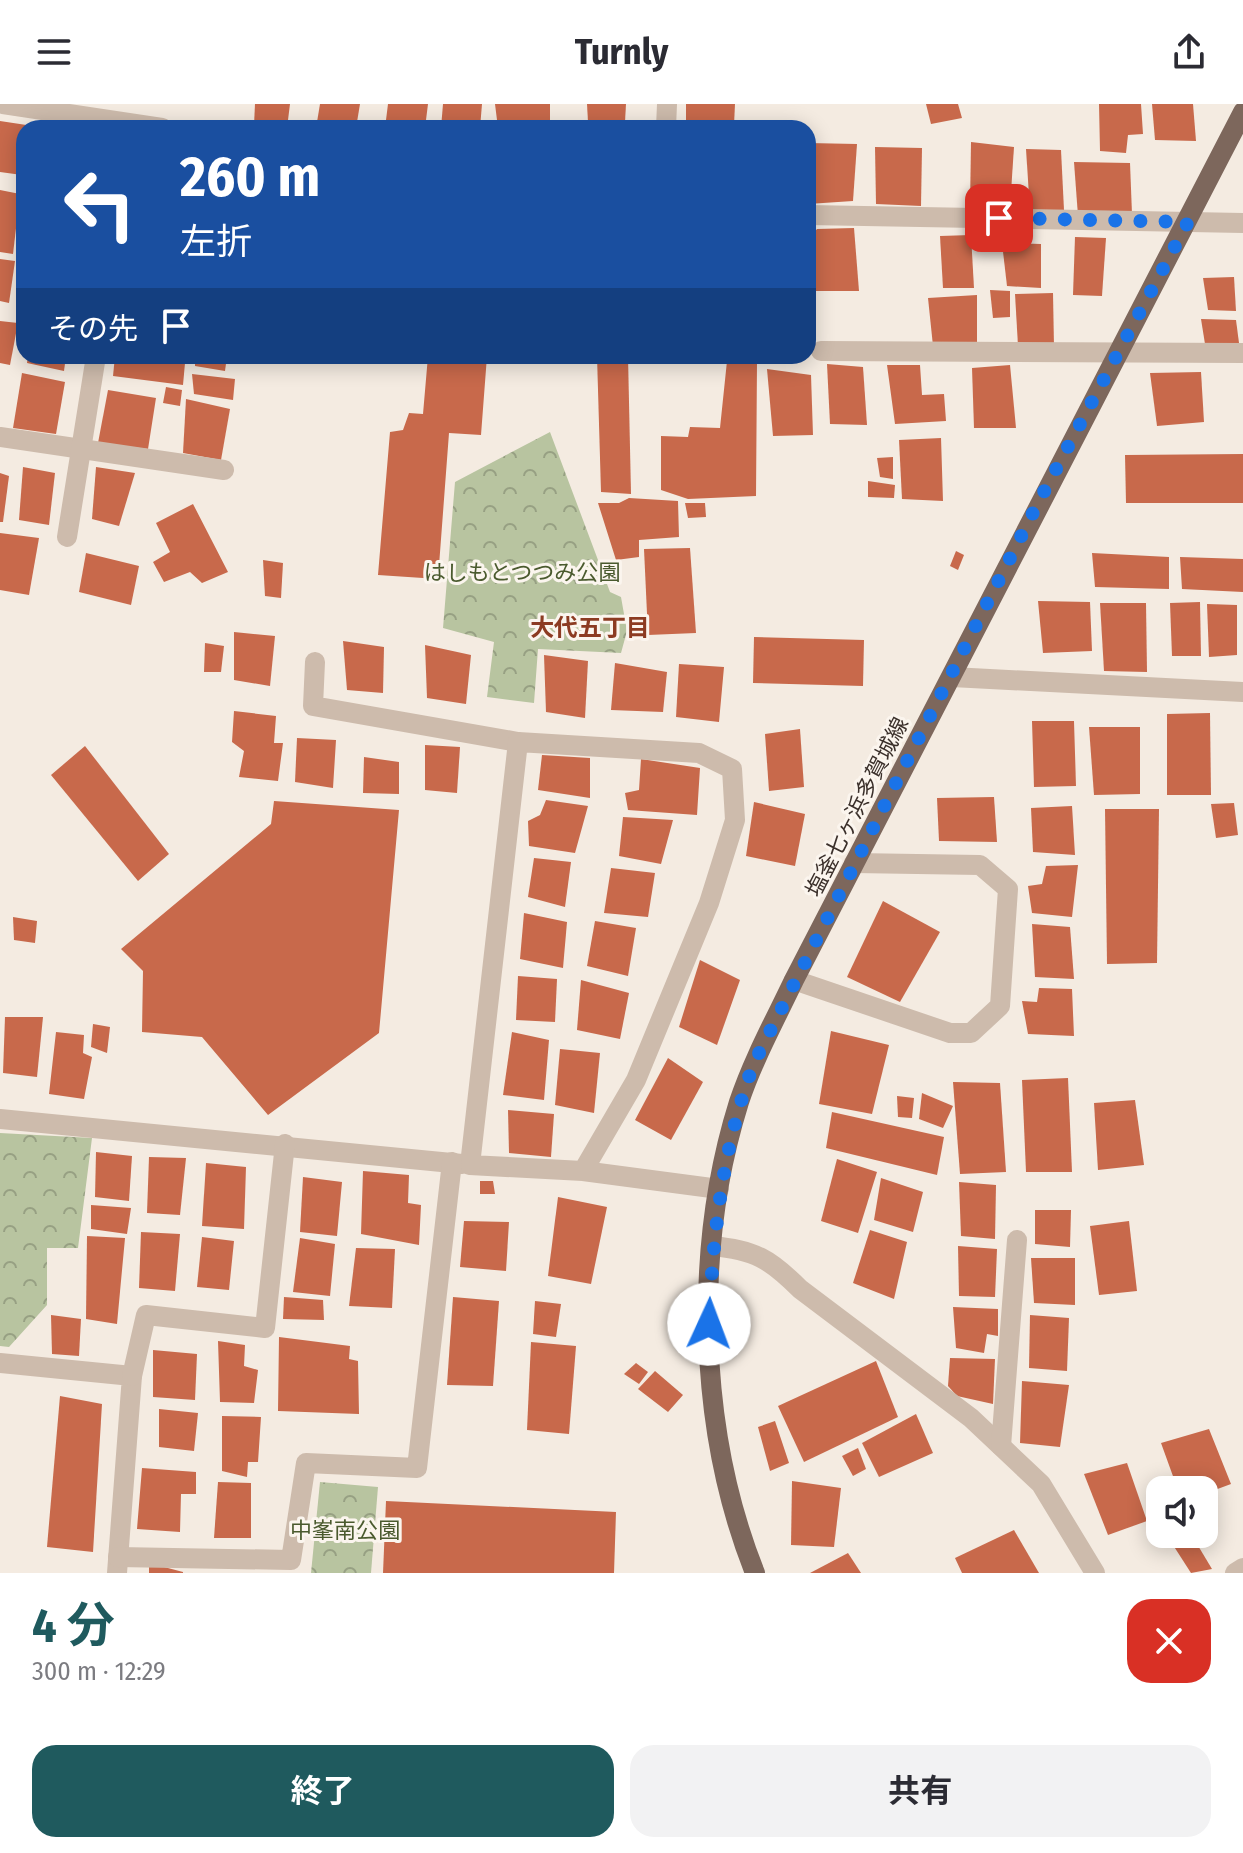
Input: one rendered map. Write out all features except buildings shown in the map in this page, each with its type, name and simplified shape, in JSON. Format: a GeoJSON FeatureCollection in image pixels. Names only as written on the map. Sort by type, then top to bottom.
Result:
{"type":"FeatureCollection","features":[{"type":"Feature","properties":{"kind":"main road","name":"塩釜七ヶ浜多賀城線"},"geometry":{"type":"LineString","coordinates":[[755,1573],[728,1492],[714,1402],[709,1324],[712,1246],[719,1189],[739,1102],[794,980],[1243,112]]}},
{"type":"Feature","properties":{"kind":"street"},"geometry":{"type":"LineString","coordinates":[[3,104],[139,118]]}},
{"type":"Feature","properties":{"kind":"street"},"geometry":{"type":"LineString","coordinates":[[816,215],[1243,223]]}},
{"type":"Feature","properties":{"kind":"street"},"geometry":{"type":"LineString","coordinates":[[821,351],[1243,353]]}},
{"type":"Feature","properties":{"kind":"street"},"geometry":{"type":"LineString","coordinates":[[67,537],[95,364]]}},
{"type":"Feature","properties":{"kind":"street"},"geometry":{"type":"LineString","coordinates":[[0,437],[224,470]]}},
{"type":"Feature","properties":{"kind":"street"},"geometry":{"type":"LineString","coordinates":[[315,662],[313,706],[518,742],[699,753],[732,769],[735,820],[709,903],[636,1080],[583,1171]]}},
{"type":"Feature","properties":{"kind":"street"},"geometry":{"type":"LineString","coordinates":[[952,677],[1243,692]]}},
{"type":"Feature","properties":{"kind":"street"},"geometry":{"type":"LineString","coordinates":[[285,1144],[265,1328],[146,1315],[132,1376],[118,1565],[291,1560],[306,1463],[417,1468],[518,742]]}},
{"type":"Feature","properties":{"kind":"street"},"geometry":{"type":"LineString","coordinates":[[794,980],[950,1033],[971,1033],[1000,1006],[1008,889],[980,865],[854,863]]}},
{"type":"Feature","properties":{"kind":"street"},"geometry":{"type":"LineString","coordinates":[[0,1119],[285,1144],[461,1164],[583,1171],[719,1189]]}},
{"type":"Feature","properties":{"kind":"street"},"geometry":{"type":"LineString","coordinates":[[1001,1446],[1017,1240]]}},
{"type":"Feature","properties":{"kind":"street"},"geometry":{"type":"LineString","coordinates":[[712,1246],[749,1250],[778,1267],[800,1289],[971,1418],[1041,1484],[1095,1573]]}},
{"type":"Feature","properties":{"kind":"street"},"geometry":{"type":"LineString","coordinates":[[0,1363],[132,1376]]}},
{"type":"Feature","properties":{"kind":"street"},"geometry":{"type":"LineString","coordinates":[[1235,1573],[1243,1568]]}},
{"type":"Feature","properties":{"kind":"green space","name":"はしもとつつみ公園"},"geometry":{"type":"Polygon","coordinates":[[[550,432],[610,592],[621,597],[627,631],[621,653],[538,649],[534,703],[487,697],[494,642],[443,628],[455,482],[550,432]]]}},
{"type":"Feature","properties":{"kind":"green space"},"geometry":{"type":"Polygon","coordinates":[[[0,1133],[92,1138],[78,1248],[47,1248],[47,1305],[9,1347],[0,1346],[0,1133]]]}},
{"type":"Feature","properties":{"kind":"green space","name":"中峯南公園"},"geometry":{"type":"Polygon","coordinates":[[[320,1482],[378,1487],[371,1573],[311,1573],[320,1482]]]}},
{"type":"Feature","properties":{"kind":"district","name":"大代五丁目"},"geometry":{"type":"Point","coordinates":[590,628]}},
{"type":"Feature","properties":{"kind":"route"},"geometry":{"type":"LineString","coordinates":[[709,1324],[712,1246],[719,1189],[739,1102],[754,1063],[1039,501],[1188,222],[999,218]]}}]}
